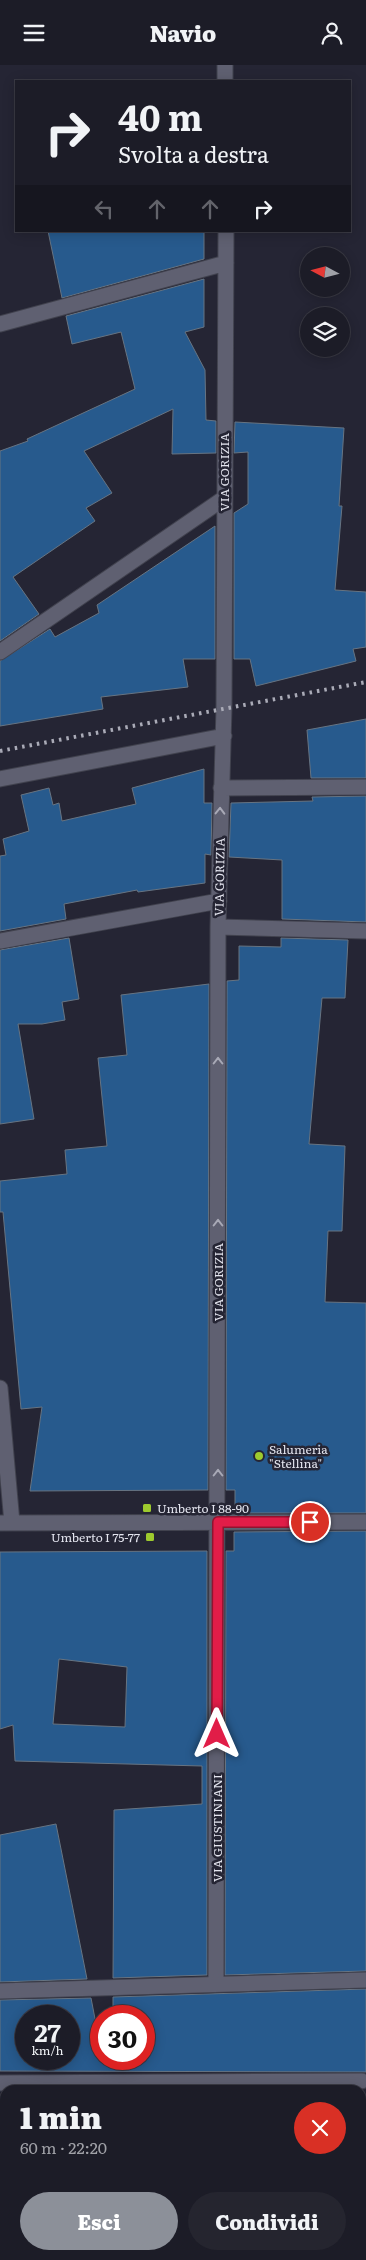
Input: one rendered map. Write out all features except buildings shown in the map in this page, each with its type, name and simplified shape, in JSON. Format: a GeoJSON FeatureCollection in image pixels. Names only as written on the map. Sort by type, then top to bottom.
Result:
{"type":"FeatureCollection","features":[{"type":"Feature","properties":{"kind":"street"},"geometry":{"type":"LineString","coordinates":[[225,65],[225,80]]}},
{"type":"Feature","properties":{"kind":"street","name":"VIA GORIZIA"},"geometry":{"type":"LineString","coordinates":[[218,1522],[218,927],[224,736],[226,232]]}},
{"type":"Feature","properties":{"kind":"street"},"geometry":{"type":"LineString","coordinates":[[0,324],[226,263]]}},
{"type":"Feature","properties":{"kind":"street"},"geometry":{"type":"LineString","coordinates":[[0,652],[224,499]]}},
{"type":"Feature","properties":{"kind":"street"},"geometry":{"type":"LineString","coordinates":[[0,779],[224,736]]}},
{"type":"Feature","properties":{"kind":"street"},"geometry":{"type":"LineString","coordinates":[[221,788],[366,787]]}},
{"type":"Feature","properties":{"kind":"street"},"geometry":{"type":"LineString","coordinates":[[0,941],[219,901]]}},
{"type":"Feature","properties":{"kind":"street"},"geometry":{"type":"LineString","coordinates":[[218,927],[366,931]]}},
{"type":"Feature","properties":{"kind":"street"},"geometry":{"type":"LineString","coordinates":[[0,1388],[6,1523],[366,1522]]}},
{"type":"Feature","properties":{"kind":"street","name":"VIA GIUSTINIANI"},"geometry":{"type":"LineString","coordinates":[[216,1985],[218,1522]]}},
{"type":"Feature","properties":{"kind":"street"},"geometry":{"type":"LineString","coordinates":[[0,1991],[366,1980]]}},
{"type":"Feature","properties":{"kind":"street"},"geometry":{"type":"LineString","coordinates":[[0,2083],[362,2081]]}},
{"type":"Feature","properties":{"kind":"railway"},"geometry":{"type":"LineString","coordinates":[[0,751],[366,682]]}},
{"type":"Feature","properties":{"kind":"place","name":"Salumeria \"Stellina\""},"geometry":{"type":"Point","coordinates":[259,1456]}},
{"type":"Feature","properties":{"kind":"place","name":"Umberto I 88-90"},"geometry":{"type":"Point","coordinates":[147,1508]}},
{"type":"Feature","properties":{"kind":"place","name":"Umberto I 75-77"},"geometry":{"type":"Point","coordinates":[150,1537]}},
{"type":"Feature","properties":{"kind":"route"},"geometry":{"type":"LineString","coordinates":[[217,1734],[218,1522],[310,1522]]}}]}
